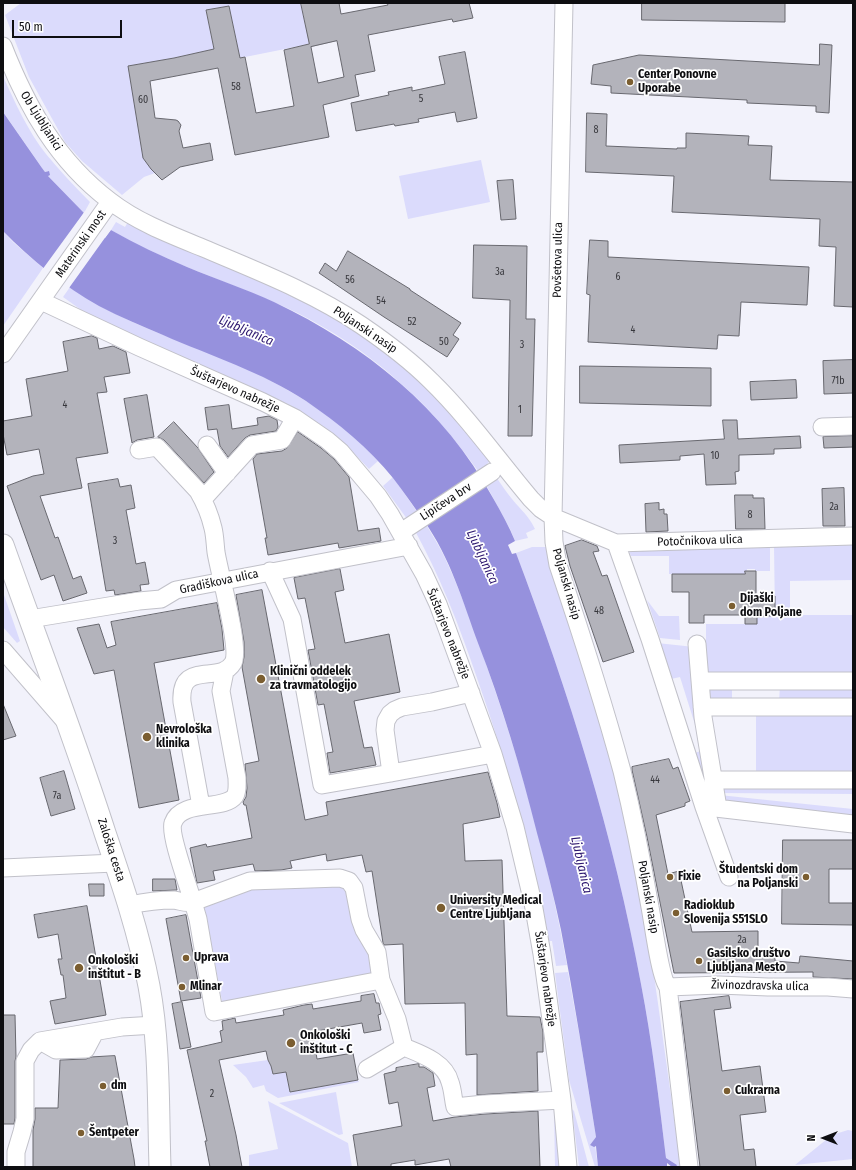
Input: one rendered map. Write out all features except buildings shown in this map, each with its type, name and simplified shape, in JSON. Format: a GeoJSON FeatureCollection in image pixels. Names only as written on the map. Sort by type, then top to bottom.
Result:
{"type":"FeatureCollection","features":[{"type":"Feature","properties":{"kind":"main road","name":"Zaloška cesta"},"geometry":{"type":"LineString","coordinates":[[3,545],[97,804],[131,912],[149,985],[155,1025],[160,1167]]}},
{"type":"Feature","properties":{"kind":"street","name":"Povšetova ulica"},"geometry":{"type":"LineString","coordinates":[[553,517],[564,3]]}},
{"type":"Feature","properties":{"kind":"street","name":"Ob Ljubljanici"},"geometry":{"type":"LineString","coordinates":[[3,46],[16,80],[47,136],[72,166],[110,202]]}},
{"type":"Feature","properties":{"kind":"street","name":"Poljanski nasip"},"geometry":{"type":"LineString","coordinates":[[110,202],[179,238],[303,292],[344,314],[376,336],[431,381],[460,413],[531,499],[541,509],[553,517],[554,542],[558,565],[602,701],[622,771],[636,832],[660,960],[665,982],[668,987],[689,1167]]}},
{"type":"Feature","properties":{"kind":"street","name":"Materinski most"},"geometry":{"type":"LineString","coordinates":[[3,354],[110,202]]}},
{"type":"Feature","properties":{"kind":"street","name":"Šuštarjevo nabrežje"},"geometry":{"type":"LineString","coordinates":[[41,301],[295,418],[327,440],[341,452],[378,496],[407,534],[438,604],[471,693],[493,754],[515,827],[533,903],[542,954],[562,1100],[568,1167]]}},
{"type":"Feature","properties":{"kind":"street"},"geometry":{"type":"LineString","coordinates":[[203,500],[252,445],[282,440],[295,418]]}},
{"type":"Feature","properties":{"kind":"street"},"geometry":{"type":"LineString","coordinates":[[822,427],[853,426]]}},
{"type":"Feature","properties":{"kind":"street"},"geometry":{"type":"LineString","coordinates":[[207,445],[227,473]]}},
{"type":"Feature","properties":{"kind":"street"},"geometry":{"type":"LineString","coordinates":[[139,450],[157,447],[198,492],[203,500],[214,530],[216,553],[223,580],[235,652],[234,662],[225,671],[190,678],[182,687],[181,693],[201,806]]}},
{"type":"Feature","properties":{"kind":"street","name":"Lipičeva brv"},"geometry":{"type":"LineString","coordinates":[[407,534],[492,472]]}},
{"type":"Feature","properties":{"kind":"street","name":"Potočnikova ulica"},"geometry":{"type":"LineString","coordinates":[[553,517],[616,543],[853,536]]}},
{"type":"Feature","properties":{"kind":"street","name":"Gradiškova ulica"},"geometry":{"type":"LineString","coordinates":[[30,619],[139,601],[161,599],[176,590],[270,571],[407,534]]}},
{"type":"Feature","properties":{"kind":"street"},"geometry":{"type":"LineString","coordinates":[[616,543],[711,807],[729,877]]}},
{"type":"Feature","properties":{"kind":"street"},"geometry":{"type":"LineString","coordinates":[[270,571],[292,619],[322,785],[493,754]]}},
{"type":"Feature","properties":{"kind":"street"},"geometry":{"type":"LineString","coordinates":[[697,644],[702,707],[713,780],[711,807]]}},
{"type":"Feature","properties":{"kind":"street"},"geometry":{"type":"LineString","coordinates":[[3,650],[69,725]]}},
{"type":"Feature","properties":{"kind":"street"},"geometry":{"type":"LineString","coordinates":[[225,671],[221,691],[237,778],[237,788],[234,796],[228,801],[186,810],[177,815],[172,823],[172,830],[189,903],[198,919],[214,1012],[381,980]]}},
{"type":"Feature","properties":{"kind":"street"},"geometry":{"type":"LineString","coordinates":[[700,681],[853,681]]}},
{"type":"Feature","properties":{"kind":"street"},"geometry":{"type":"LineString","coordinates":[[391,773],[385,730],[386,721],[390,714],[402,707],[471,693]]}},
{"type":"Feature","properties":{"kind":"street"},"geometry":{"type":"LineString","coordinates":[[702,707],[853,707]]}},
{"type":"Feature","properties":{"kind":"street"},"geometry":{"type":"LineString","coordinates":[[713,780],[853,780]]}},
{"type":"Feature","properties":{"kind":"street"},"geometry":{"type":"LineString","coordinates":[[711,807],[853,824]]}},
{"type":"Feature","properties":{"kind":"street"},"geometry":{"type":"LineString","coordinates":[[3,868],[115,863]]}},
{"type":"Feature","properties":{"kind":"street"},"geometry":{"type":"LineString","coordinates":[[131,912],[177,911],[189,903],[250,881],[340,878],[349,881],[354,888],[360,919],[364,930],[376,952],[381,980],[397,1019],[404,1048]]}},
{"type":"Feature","properties":{"kind":"street","name":"Živinozdravska ulica"},"geometry":{"type":"LineString","coordinates":[[668,987],[719,985],[828,987],[853,989]]}},
{"type":"Feature","properties":{"kind":"street"},"geometry":{"type":"LineString","coordinates":[[16,1167],[16,1152],[25,1119],[25,1061],[31,1050],[40,1041],[122,1027],[155,1025]]}},
{"type":"Feature","properties":{"kind":"street"},"geometry":{"type":"LineString","coordinates":[[404,1048],[430,1058],[444,1072],[450,1081],[455,1107],[562,1100]]}},
{"type":"Feature","properties":{"kind":"street"},"geometry":{"type":"LineString","coordinates":[[367,1069],[404,1048]]}},
{"type":"Feature","properties":{"kind":"shaded area"},"geometry":{"type":"Polygon","coordinates":[[[21,3],[301,3],[310,44],[240,58],[229,6],[206,10],[214,49],[129,66],[143,157],[155,173],[144,177],[122,195],[82,161],[65,142],[29,77],[5,15],[21,3]]]}},
{"type":"Feature","properties":{"kind":"shaded area"},"geometry":{"type":"Polygon","coordinates":[[[3,76],[22,116],[39,145],[62,173],[90,202],[84,213],[48,176],[48,171],[45,172],[3,112],[3,76]]]}},
{"type":"Feature","properties":{"kind":"shaded area"},"geometry":{"type":"Polygon","coordinates":[[[481,160],[490,202],[408,219],[399,176],[481,160]]]}},
{"type":"Feature","properties":{"kind":"shaded area"},"geometry":{"type":"Polygon","coordinates":[[[116,222],[125,227],[128,222],[227,264],[291,294],[354,330],[383,350],[427,387],[490,461],[487,464],[491,470],[481,475],[447,431],[428,410],[393,376],[361,351],[290,309],[170,260],[130,241],[111,230],[116,222]]]}},
{"type":"Feature","properties":{"kind":"shaded area"},"geometry":{"type":"Polygon","coordinates":[[[3,231],[13,242],[43,268],[3,326],[3,231]]]}},
{"type":"Feature","properties":{"kind":"shaded area"},"geometry":{"type":"Polygon","coordinates":[[[70,287],[107,310],[248,369],[288,390],[327,415],[345,429],[378,461],[369,469],[347,446],[324,427],[288,404],[148,343],[84,312],[63,297],[70,287]]]}},
{"type":"Feature","properties":{"kind":"shaded area"},"geometry":{"type":"Polygon","coordinates":[[[494,474],[509,496],[533,524],[535,529],[526,533],[528,538],[515,541],[484,481],[494,474]]]}},
{"type":"Feature","properties":{"kind":"shaded area"},"geometry":{"type":"Polygon","coordinates":[[[393,477],[420,516],[410,523],[383,486],[393,477]]]}},
{"type":"Feature","properties":{"kind":"shaded area"},"geometry":{"type":"Polygon","coordinates":[[[424,521],[443,553],[460,592],[509,732],[546,864],[567,965],[556,966],[552,941],[549,941],[529,852],[502,753],[456,620],[432,564],[413,527],[424,521]]]}},
{"type":"Feature","properties":{"kind":"shaded area"},"geometry":{"type":"Polygon","coordinates":[[[853,545],[853,580],[790,581],[790,615],[853,615],[853,677],[703,677],[702,646],[706,646],[706,624],[757,624],[757,617],[775,616],[774,547],[853,545]]]}},
{"type":"Feature","properties":{"kind":"shaded area"},"geometry":{"type":"Polygon","coordinates":[[[532,547],[546,547],[554,578],[593,699],[614,772],[629,837],[652,961],[681,1167],[676,1167],[677,1165],[666,1158],[645,1005],[618,874],[604,820],[572,712],[516,553],[532,547]]]}},
{"type":"Feature","properties":{"kind":"shaded area"},"geometry":{"type":"Polygon","coordinates":[[[770,547],[770,571],[755,571],[755,569],[747,569],[745,574],[669,574],[669,556],[631,556],[629,551],[770,547]]]}},
{"type":"Feature","properties":{"kind":"shaded area"},"geometry":{"type":"Polygon","coordinates":[[[3,592],[20,641],[17,643],[3,627],[3,592]]]}},
{"type":"Feature","properties":{"kind":"shaded area"},"geometry":{"type":"Polygon","coordinates":[[[647,600],[659,616],[679,616],[680,640],[660,638],[647,600]]]}},
{"type":"Feature","properties":{"kind":"shaded area"},"geometry":{"type":"Polygon","coordinates":[[[657,643],[694,647],[709,802],[695,753],[703,750],[680,677],[671,679],[657,643]]]}},
{"type":"Feature","properties":{"kind":"shaded area"},"geometry":{"type":"Polygon","coordinates":[[[704,684],[732,684],[732,704],[705,704],[704,684]]]}},
{"type":"Feature","properties":{"kind":"shaded area"},"geometry":{"type":"Polygon","coordinates":[[[780,684],[853,684],[853,703],[779,704],[780,684]]]}},
{"type":"Feature","properties":{"kind":"shaded area"},"geometry":{"type":"Polygon","coordinates":[[[853,710],[853,794],[719,793],[718,787],[762,772],[756,771],[756,714],[853,710]]]}},
{"type":"Feature","properties":{"kind":"shaded area"},"geometry":{"type":"Polygon","coordinates":[[[719,795],[853,809],[853,819],[720,804],[719,795]]]}},
{"type":"Feature","properties":{"kind":"shaded area"},"geometry":{"type":"Polygon","coordinates":[[[341,884],[351,891],[369,946],[372,974],[223,1003],[204,907],[256,886],[341,884]]]}},
{"type":"Feature","properties":{"kind":"shaded area"},"geometry":{"type":"Polygon","coordinates":[[[568,972],[596,1137],[590,1145],[595,1145],[598,1167],[595,1167],[569,1080],[555,973],[568,972]]]}},
{"type":"Feature","properties":{"kind":"shaded area"},"geometry":{"type":"Polygon","coordinates":[[[268,1060],[273,1074],[286,1072],[290,1092],[358,1080],[359,1082],[278,1098],[266,1091],[264,1085],[253,1088],[246,1077],[233,1065],[268,1060]]]}},
{"type":"Feature","properties":{"kind":"shaded area"},"geometry":{"type":"Polygon","coordinates":[[[336,1092],[343,1134],[339,1135],[279,1103],[336,1092]]]}},
{"type":"Feature","properties":{"kind":"shaded area"},"geometry":{"type":"Polygon","coordinates":[[[268,1101],[348,1143],[352,1167],[249,1167],[249,1155],[278,1149],[268,1101]]]}},
{"type":"Feature","properties":{"kind":"shaded area"},"geometry":{"type":"Polygon","coordinates":[[[572,1109],[574,1111],[589,1167],[579,1167],[572,1109]]]}},
{"type":"Feature","properties":{"kind":"shaded area"},"geometry":{"type":"Polygon","coordinates":[[[554,1112],[556,1115],[562,1167],[555,1167],[554,1112]]]}},
{"type":"Feature","properties":{"kind":"shaded area"},"geometry":{"type":"Polygon","coordinates":[[[848,1130],[853,1131],[853,1159],[795,1165],[832,1135],[848,1130]]]}},
{"type":"Feature","properties":{"kind":"water","name":"Ljubljanica"},"geometry":{"type":"Polygon","coordinates":[[[3,112],[45,172],[49,171],[50,175],[48,176],[84,213],[80,219],[105,238],[111,230],[177,263],[253,293],[308,319],[371,360],[400,383],[426,408],[451,436],[473,466],[502,514],[515,541],[508,545],[512,554],[516,553],[554,659],[572,712],[604,820],[618,874],[645,1005],[666,1158],[677,1165],[676,1167],[672,1167],[667,1163],[667,1167],[598,1167],[596,1146],[594,1147],[590,1145],[596,1137],[575,1007],[556,905],[547,869],[518,761],[503,713],[455,580],[433,535],[397,483],[374,456],[330,418],[306,401],[272,381],[139,325],[99,306],[61,281],[36,262],[13,241],[3,231],[3,112]]]}},
{"type":"Feature","properties":{"kind":"pier"},"geometry":{"type":"Polygon","coordinates":[[[85,211],[86,213],[82,218],[105,235],[110,228],[112,228],[69,288],[42,270],[85,211]]]}},
{"type":"Feature","properties":{"kind":"place","name":"Center Ponovne Uporabe"},"geometry":{"type":"Point","coordinates":[630,82]}},
{"type":"Feature","properties":{"kind":"place","name":"Dijaški dom Poljane"},"geometry":{"type":"Point","coordinates":[732,606]}},
{"type":"Feature","properties":{"kind":"place","name":"Klinični oddelek za travmatologijo"},"geometry":{"type":"Point","coordinates":[261,679]}},
{"type":"Feature","properties":{"kind":"place","name":"Nevrološka klinika"},"geometry":{"type":"Point","coordinates":[147,737]}},
{"type":"Feature","properties":{"kind":"place","name":"Fixie"},"geometry":{"type":"Point","coordinates":[670,877]}},
{"type":"Feature","properties":{"kind":"place","name":"Študentski dom na Poljanski"},"geometry":{"type":"Point","coordinates":[806,877]}},
{"type":"Feature","properties":{"kind":"place","name":"University Medical Centre Ljubljana"},"geometry":{"type":"Point","coordinates":[441,908]}},
{"type":"Feature","properties":{"kind":"place","name":"Radioklub Slovenija S51SLO"},"geometry":{"type":"Point","coordinates":[676,913]}},
{"type":"Feature","properties":{"kind":"place","name":"Uprava"},"geometry":{"type":"Point","coordinates":[186,958]}},
{"type":"Feature","properties":{"kind":"place","name":"Gasilsko društvo Ljubljana Mesto"},"geometry":{"type":"Point","coordinates":[699,961]}},
{"type":"Feature","properties":{"kind":"place","name":"Onkološki inštitut - B"},"geometry":{"type":"Point","coordinates":[79,968]}},
{"type":"Feature","properties":{"kind":"place","name":"Mlinar"},"geometry":{"type":"Point","coordinates":[182,987]}},
{"type":"Feature","properties":{"kind":"place","name":"Onkološki inštitut - C"},"geometry":{"type":"Point","coordinates":[291,1043]}},
{"type":"Feature","properties":{"kind":"place","name":"dm"},"geometry":{"type":"Point","coordinates":[103,1086]}},
{"type":"Feature","properties":{"kind":"place","name":"Cukrarna"},"geometry":{"type":"Point","coordinates":[727,1091]}},
{"type":"Feature","properties":{"kind":"place","name":"Šentpeter"},"geometry":{"type":"Point","coordinates":[81,1133]}}]}
